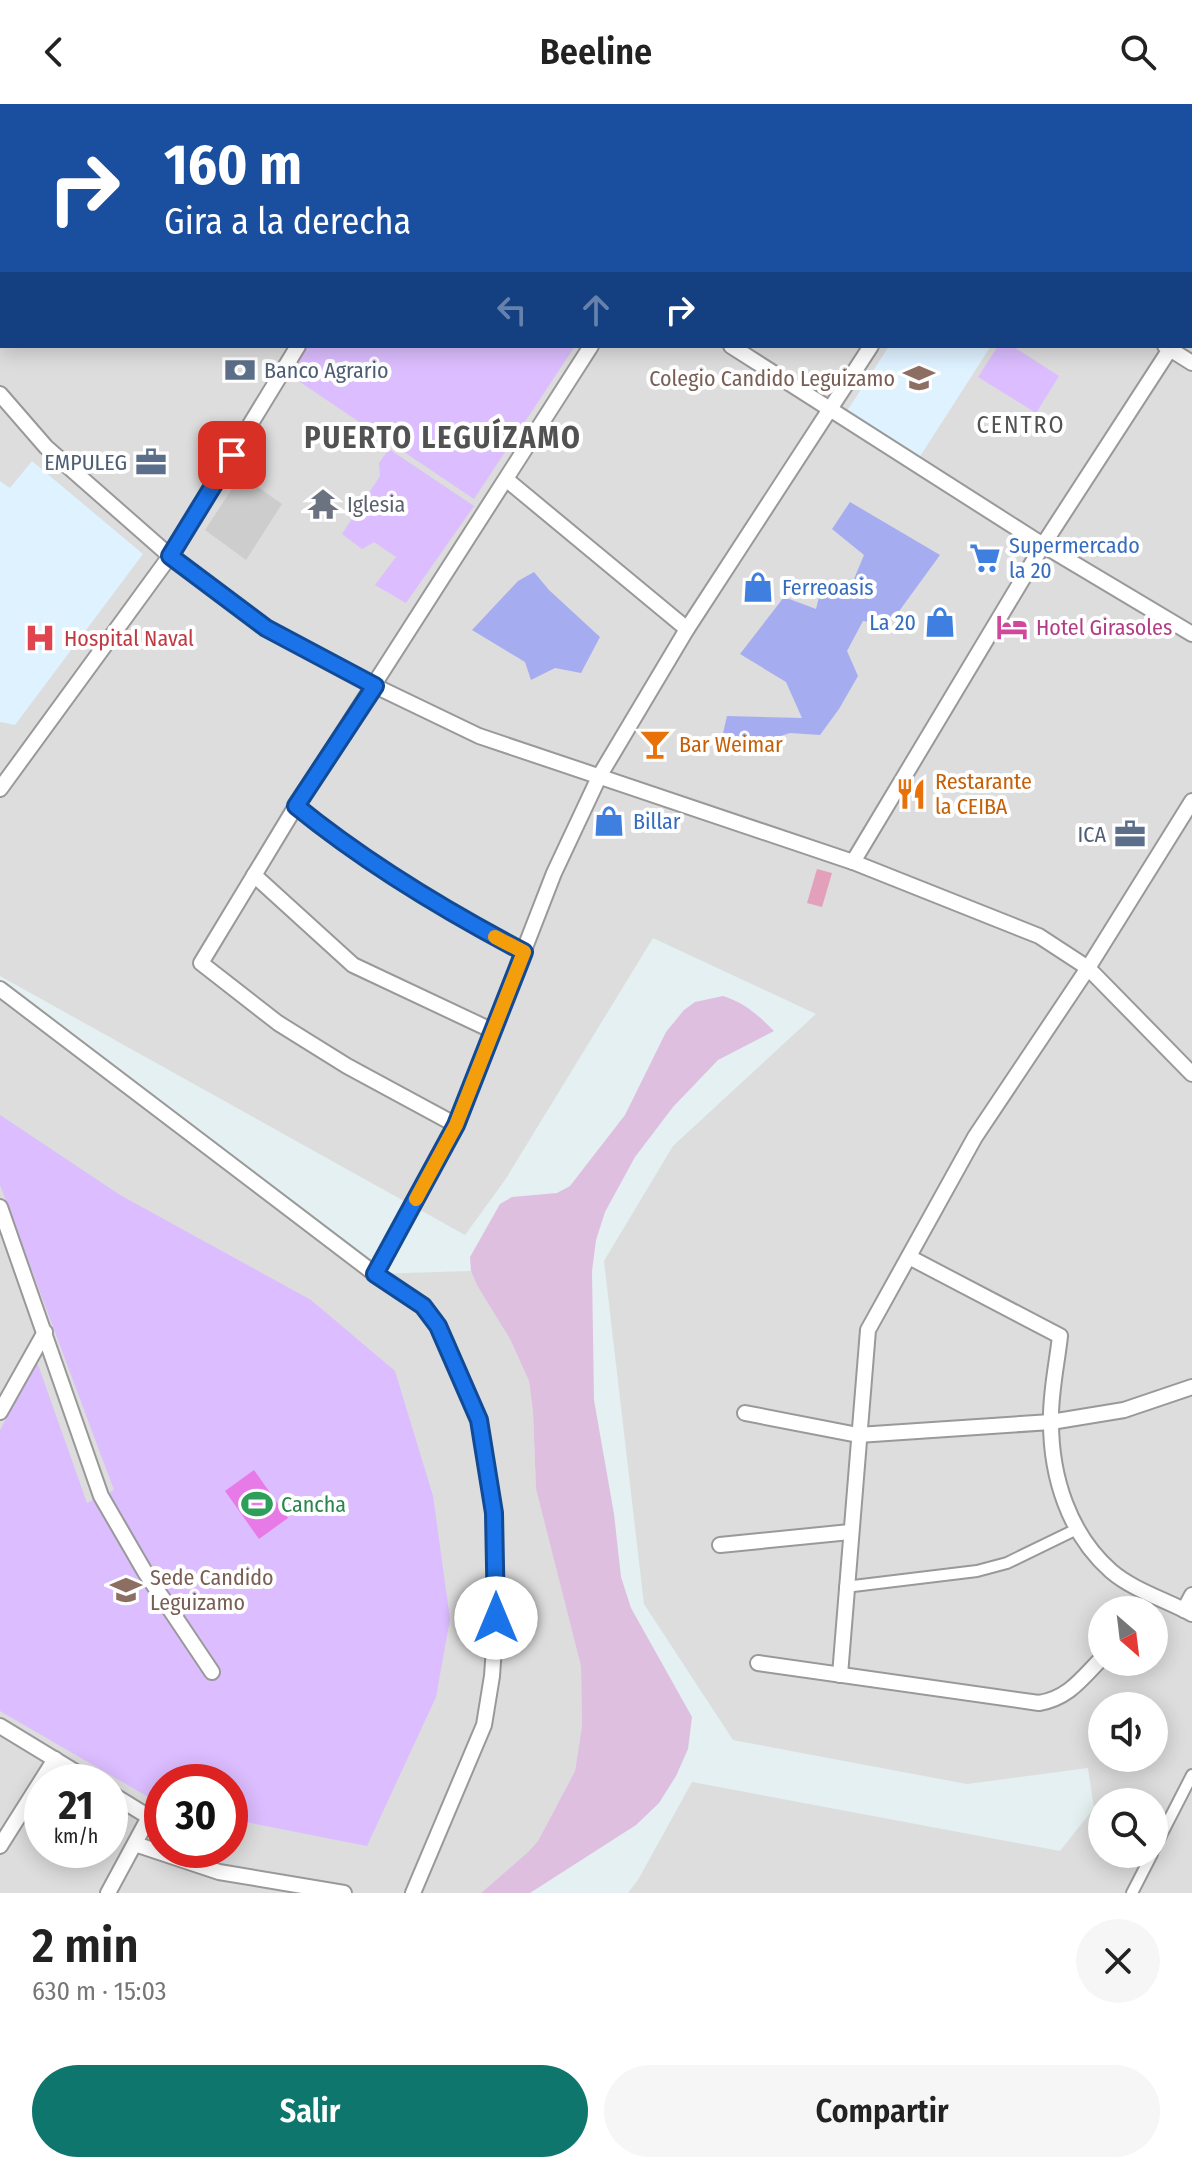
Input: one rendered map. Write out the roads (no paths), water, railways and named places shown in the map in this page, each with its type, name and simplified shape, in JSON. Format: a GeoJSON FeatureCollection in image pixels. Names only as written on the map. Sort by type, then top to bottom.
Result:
{"type":"FeatureCollection","features":[{"type":"Feature","properties":{"kind":"street"},"geometry":{"type":"LineString","coordinates":[[0,789],[170,556],[297,348]]}},
{"type":"Feature","properties":{"kind":"street"},"geometry":{"type":"LineString","coordinates":[[456,1125],[347,1066],[278,1023],[201,963],[296,806],[590,348]]}},
{"type":"Feature","properties":{"kind":"street"},"geometry":{"type":"LineString","coordinates":[[734,348],[1043,545],[1192,634]]}},
{"type":"Feature","properties":{"kind":"street"},"geometry":{"type":"LineString","coordinates":[[375,1274],[456,1125],[554,873],[600,775],[687,629],[870,348]]}},
{"type":"Feature","properties":{"kind":"street"},"geometry":{"type":"LineString","coordinates":[[853,862],[1043,545],[1168,348]]}},
{"type":"Feature","properties":{"kind":"street"},"geometry":{"type":"LineString","coordinates":[[1170,348],[1192,363]]}},
{"type":"Feature","properties":{"kind":"street"},"geometry":{"type":"LineString","coordinates":[[0,394],[46,447],[170,556],[266,628],[375,686],[479,736],[853,862],[1039,936],[1088,968],[1192,1074]]}},
{"type":"Feature","properties":{"kind":"street"},"geometry":{"type":"LineString","coordinates":[[507,480],[687,629]]}},
{"type":"Feature","properties":{"kind":"street"},"geometry":{"type":"LineString","coordinates":[[840,1675],[868,1330],[975,1137],[1088,968],[1192,801]]}},
{"type":"Feature","properties":{"kind":"street"},"geometry":{"type":"LineString","coordinates":[[296,806],[359,853],[458,917],[524,952]]}},
{"type":"Feature","properties":{"kind":"street"},"geometry":{"type":"LineString","coordinates":[[254,875],[353,965],[491,1030]]}},
{"type":"Feature","properties":{"kind":"street"},"geometry":{"type":"LineString","coordinates":[[0,989],[375,1274],[423,1306],[438,1326],[479,1420],[494,1513],[496,1618],[492,1676],[484,1725],[413,1893]]}},
{"type":"Feature","properties":{"kind":"street"},"geometry":{"type":"LineString","coordinates":[[0,1207],[101,1496],[145,1572],[212,1672]]}},
{"type":"Feature","properties":{"kind":"street"},"geometry":{"type":"LineString","coordinates":[[909,1257],[1060,1336],[1051,1422],[1059,1487],[1087,1544],[1112,1572],[1144,1596]]}},
{"type":"Feature","properties":{"kind":"street"},"geometry":{"type":"LineString","coordinates":[[0,1412],[45,1332]]}},
{"type":"Feature","properties":{"kind":"street"},"geometry":{"type":"LineString","coordinates":[[745,1413],[858,1435],[1051,1422],[1124,1410],[1192,1387]]}},
{"type":"Feature","properties":{"kind":"street"},"geometry":{"type":"LineString","coordinates":[[845,1587],[977,1571],[1007,1563],[1077,1529]]}},
{"type":"Feature","properties":{"kind":"street"},"geometry":{"type":"LineString","coordinates":[[720,1545],[850,1532]]}},
{"type":"Feature","properties":{"kind":"street"},"geometry":{"type":"LineString","coordinates":[[1168,1608],[1188,1612],[1192,1595]]}},
{"type":"Feature","properties":{"kind":"street"},"geometry":{"type":"LineString","coordinates":[[758,1663],[1039,1703],[1075,1688],[1088,1674]]}},
{"type":"Feature","properties":{"kind":"street"},"geometry":{"type":"LineString","coordinates":[[0,1726],[63,1764]]}},
{"type":"Feature","properties":{"kind":"street"},"geometry":{"type":"LineString","coordinates":[[0,1846],[55,1759]]}},
{"type":"Feature","properties":{"kind":"street"},"geometry":{"type":"LineString","coordinates":[[1168,1822],[1192,1775]]}},
{"type":"Feature","properties":{"kind":"street"},"geometry":{"type":"LineString","coordinates":[[108,1893],[149,1817],[128,1804]]}},
{"type":"Feature","properties":{"kind":"street"},"geometry":{"type":"LineString","coordinates":[[135,1844],[219,1872],[344,1893]]}},
{"type":"Feature","properties":{"kind":"street"},"geometry":{"type":"LineString","coordinates":[[1132,1893],[1145,1868]]}},
{"type":"Feature","properties":{"kind":"place","name":"Banco Agrario"},"geometry":{"type":"Point","coordinates":[240,370]}},
{"type":"Feature","properties":{"kind":"place","name":"Colegio Candido Leguizamo"},"geometry":{"type":"Point","coordinates":[919,378]}},
{"type":"Feature","properties":{"kind":"place","name":"EMPULEG"},"geometry":{"type":"Point","coordinates":[151,462]}},
{"type":"Feature","properties":{"kind":"place","name":"Iglesia"},"geometry":{"type":"Point","coordinates":[323,504]}},
{"type":"Feature","properties":{"kind":"place","name":"Supermercado la 20"},"geometry":{"type":"Point","coordinates":[985,558]}},
{"type":"Feature","properties":{"kind":"place","name":"Ferreoasis"},"geometry":{"type":"Point","coordinates":[758,587]}},
{"type":"Feature","properties":{"kind":"place","name":"La 20"},"geometry":{"type":"Point","coordinates":[940,622]}},
{"type":"Feature","properties":{"kind":"place","name":"Hotel Girasoles"},"geometry":{"type":"Point","coordinates":[1012,627]}},
{"type":"Feature","properties":{"kind":"place","name":"Hospital Naval"},"geometry":{"type":"Point","coordinates":[40,638]}},
{"type":"Feature","properties":{"kind":"place","name":"Bar Weimar"},"geometry":{"type":"Point","coordinates":[655,744]}},
{"type":"Feature","properties":{"kind":"place","name":"Restarante la CEIBA"},"geometry":{"type":"Point","coordinates":[911,794]}},
{"type":"Feature","properties":{"kind":"place","name":"Billar"},"geometry":{"type":"Point","coordinates":[609,821]}},
{"type":"Feature","properties":{"kind":"place","name":"ICA"},"geometry":{"type":"Point","coordinates":[1130,834]}},
{"type":"Feature","properties":{"kind":"place","name":"Cancha"},"geometry":{"type":"Point","coordinates":[257,1504]}},
{"type":"Feature","properties":{"kind":"place","name":"Sede Candido Leguizamo"},"geometry":{"type":"Point","coordinates":[126,1590]}},
{"type":"Feature","properties":{"kind":"district","name":"CENTRO"},"geometry":{"type":"Point","coordinates":[1021,425]}},
{"type":"Feature","properties":{"kind":"district","name":"PUERTO LEGUÍZAMO"},"geometry":{"type":"Point","coordinates":[443,438]}}]}
